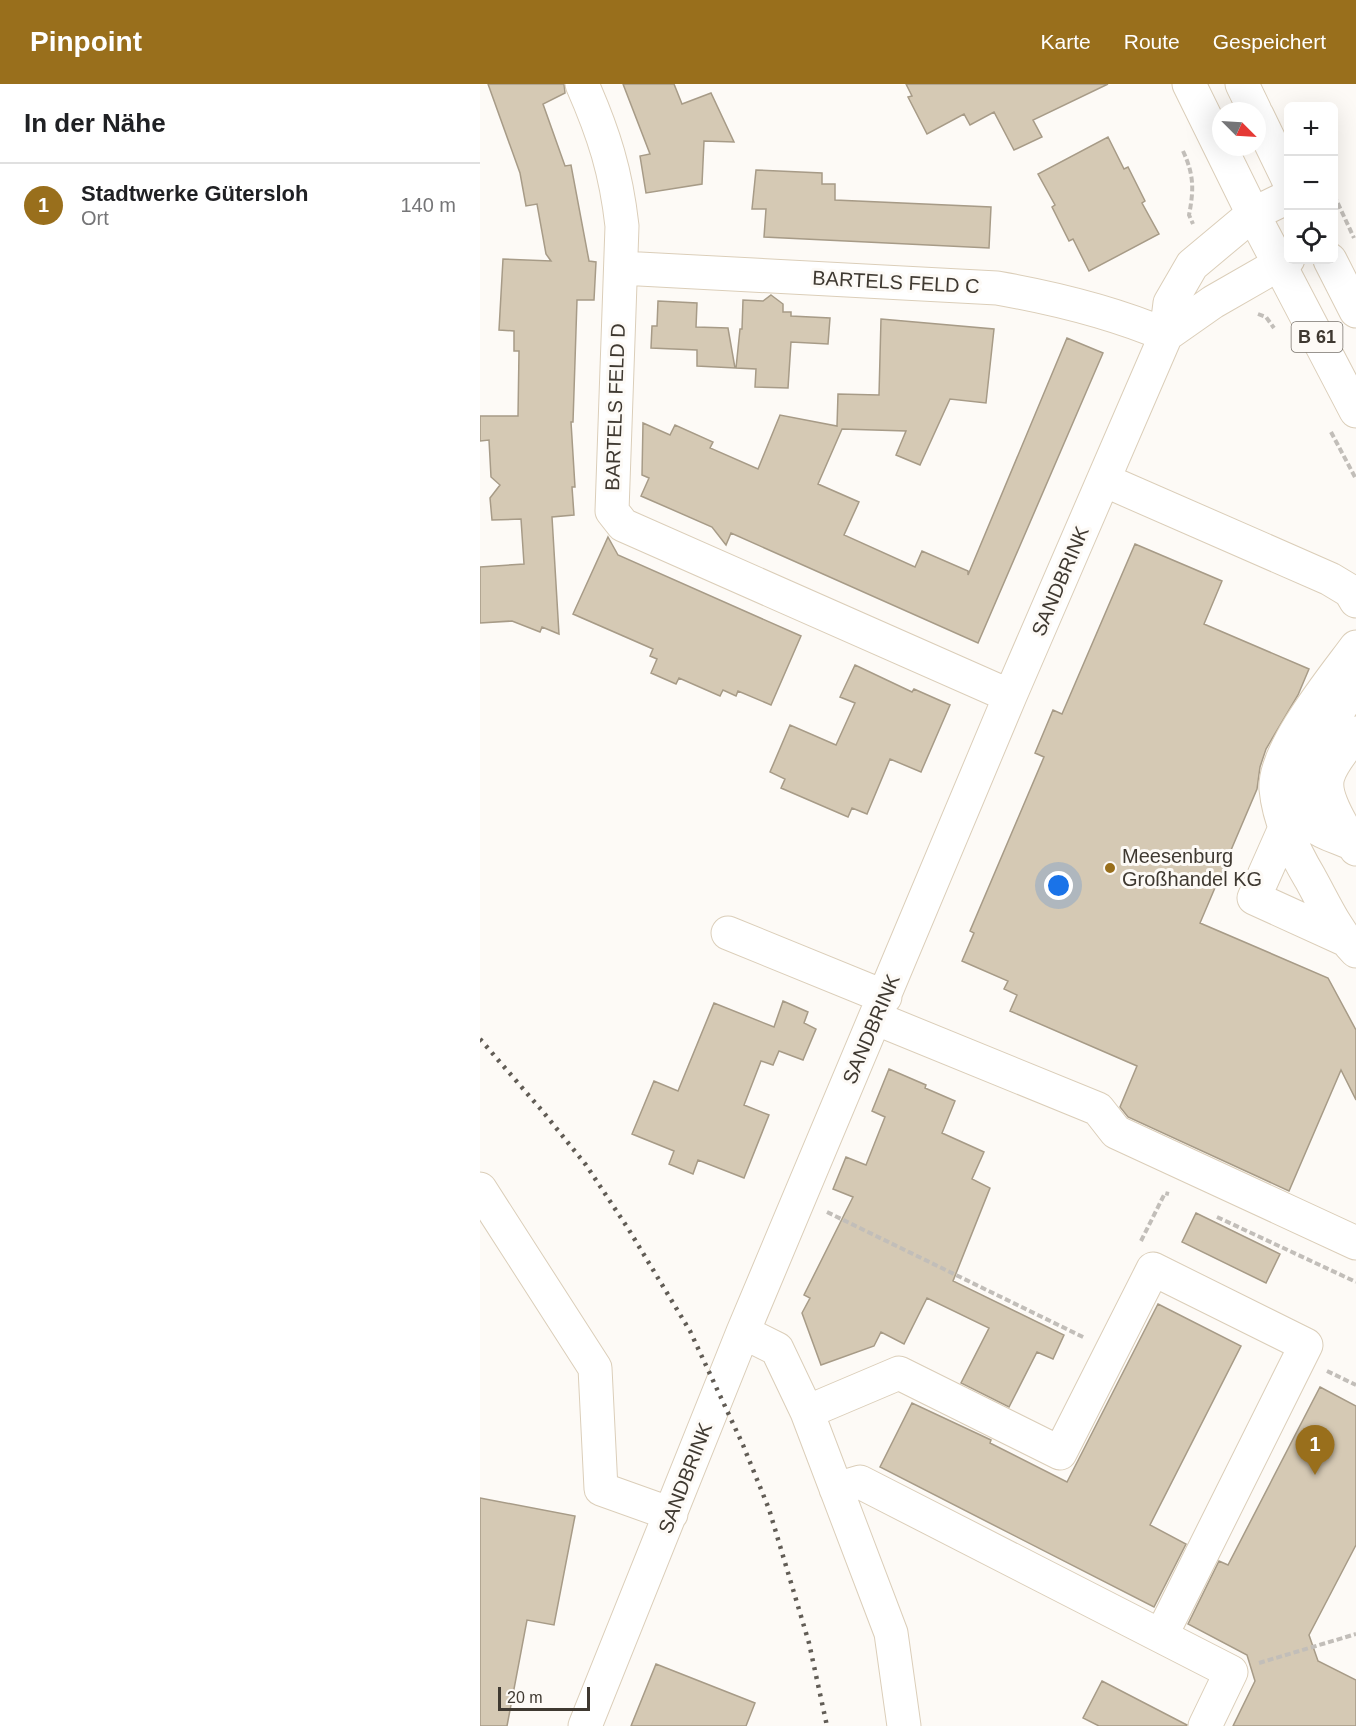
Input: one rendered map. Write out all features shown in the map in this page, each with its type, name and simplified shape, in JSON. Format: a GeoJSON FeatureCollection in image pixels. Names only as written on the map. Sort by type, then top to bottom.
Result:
{"type":"FeatureCollection","features":[{"type":"Feature","properties":{"kind":"street","name":"BARTELS FELD D"},"geometry":{"type":"LineString","coordinates":[[582,84],[602,129],[617,188],[622,226],[612,511],[623,525],[1010,696]]}},
{"type":"Feature","properties":{"kind":"street","name":"B 61"},"geometry":{"type":"LineString","coordinates":[[1189,84],[1252,214],[1283,261],[1356,411]]}},
{"type":"Feature","properties":{"kind":"street"},"geometry":{"type":"LineString","coordinates":[[1242,84],[1251,102]]}},
{"type":"Feature","properties":{"kind":"street"},"geometry":{"type":"LineString","coordinates":[[1266,134],[1284,171]]}},
{"type":"Feature","properties":{"kind":"street","name":"SANDBRINK"},"geometry":{"type":"LineString","coordinates":[[585,1726],[743,1332],[1010,696],[1166,335],[1170,303],[1192,265],[1252,214],[1284,199]]}},
{"type":"Feature","properties":{"kind":"street"},"geometry":{"type":"LineString","coordinates":[[1166,335],[1213,302],[1283,261]]}},
{"type":"Feature","properties":{"kind":"street","name":"B 61"},"geometry":{"type":"LineString","coordinates":[[1332,264],[1356,311]]}},
{"type":"Feature","properties":{"kind":"street","name":"BARTELS FELD C"},"geometry":{"type":"LineString","coordinates":[[621,268],[997,288],[1129,320],[1166,335]]}},
{"type":"Feature","properties":{"kind":"street"},"geometry":{"type":"LineString","coordinates":[[1104,480],[1330,579],[1350,591],[1356,601]]}},
{"type":"Feature","properties":{"kind":"street"},"geometry":{"type":"LineString","coordinates":[[1350,945],[1303,866],[1285,828],[1276,787],[1281,762],[1304,719],[1356,646]]}},
{"type":"Feature","properties":{"kind":"street"},"geometry":{"type":"LineString","coordinates":[[1355,846],[1316,827],[1309,821],[1299,793],[1304,763],[1356,684]]}},
{"type":"Feature","properties":{"kind":"street"},"geometry":{"type":"LineString","coordinates":[[1355,846],[1330,801],[1326,788],[1328,775],[1356,733]]}},
{"type":"Feature","properties":{"kind":"street"},"geometry":{"type":"LineString","coordinates":[[1285,828],[1254,898],[1350,945]]}},
{"type":"Feature","properties":{"kind":"street"},"geometry":{"type":"LineString","coordinates":[[728,933],[880,1008],[1098,1108],[1116,1132],[1356,1243]]}},
{"type":"Feature","properties":{"kind":"street"},"geometry":{"type":"LineString","coordinates":[[480,1189],[595,1368],[601,1489],[671,1514]]}},
{"type":"Feature","properties":{"kind":"street"},"geometry":{"type":"LineString","coordinates":[[807,1412],[899,1373],[1060,1453],[1153,1269],[1306,1345],[1161,1636]]}},
{"type":"Feature","properties":{"kind":"street"},"geometry":{"type":"LineString","coordinates":[[743,1332],[777,1349],[807,1412],[891,1633],[904,1726]]}},
{"type":"Feature","properties":{"kind":"street"},"geometry":{"type":"LineString","coordinates":[[836,1489],[860,1482],[1231,1672],[1205,1726]]}},
{"type":"Feature","properties":{"kind":"path"},"geometry":{"type":"LineString","coordinates":[[1190,165],[1193,176],[1193,197],[1189,215],[1194,226]]}},
{"type":"Feature","properties":{"kind":"path"},"geometry":{"type":"LineString","coordinates":[[1338,203],[1356,241]]}},
{"type":"Feature","properties":{"kind":"path"},"geometry":{"type":"LineString","coordinates":[[1250,311],[1266,317],[1276,331]]}},
{"type":"Feature","properties":{"kind":"path"},"geometry":{"type":"LineString","coordinates":[[1138,1245],[1165,1193],[1176,1198]]}},
{"type":"Feature","properties":{"kind":"path"},"geometry":{"type":"LineString","coordinates":[[800,1198],[1091,1341]]}},
{"type":"Feature","properties":{"kind":"path"},"geometry":{"type":"LineString","coordinates":[[1208,1212],[1356,1282]]}},
{"type":"Feature","properties":{"kind":"path"},"geometry":{"type":"LineString","coordinates":[[1231,1672],[1356,1634]]}},
{"type":"Feature","properties":{"kind":"building"},"geometry":{"type":"Polygon","coordinates":[[[488,84],[564,84],[565,93],[543,104],[565,166],[571,165],[589,261],[596,262],[594,300],[577,300],[573,422],[571,422],[575,487],[572,487],[574,515],[552,517],[559,634],[542,627],[540,632],[512,621],[480,623],[480,567],[524,564],[521,519],[492,520],[490,498],[500,485],[491,477],[489,440],[480,441],[480,416],[518,416],[519,351],[514,351],[514,331],[499,330],[503,259],[551,261],[546,254],[537,204],[526,206],[520,173],[488,84]]]}},
{"type":"Feature","properties":{"kind":"building"},"geometry":{"type":"Polygon","coordinates":[[[623,84],[674,84],[682,104],[711,93],[734,142],[704,141],[702,184],[646,193],[640,156],[650,154],[623,84]]]}},
{"type":"Feature","properties":{"kind":"building"},"geometry":{"type":"Polygon","coordinates":[[[906,84],[1108,84],[1033,120],[1042,137],[1014,150],[994,112],[970,125],[964,114],[927,134],[908,97],[912,96],[906,84]]]}},
{"type":"Feature","properties":{"kind":"building"},"geometry":{"type":"Polygon","coordinates":[[[1108,137],[1124,169],[1128,167],[1145,201],[1142,203],[1159,234],[1089,271],[1073,239],[1069,241],[1052,207],[1055,205],[1038,174],[1108,137]]]}},
{"type":"Feature","properties":{"kind":"building"},"geometry":{"type":"Polygon","coordinates":[[[756,170],[822,173],[822,184],[835,184],[835,200],[991,207],[989,248],[764,237],[766,209],[752,209],[756,170]]]}},
{"type":"Feature","properties":{"kind":"building"},"geometry":{"type":"Polygon","coordinates":[[[771,295],[783,304],[783,312],[791,312],[791,316],[830,318],[828,344],[791,342],[788,388],[755,387],[756,369],[736,368],[740,329],[742,329],[743,300],[763,301],[771,295]]]}},
{"type":"Feature","properties":{"kind":"building"},"geometry":{"type":"Polygon","coordinates":[[[658,301],[697,303],[696,327],[728,328],[735,368],[697,366],[697,350],[651,348],[652,326],[657,326],[658,301]]]}},
{"type":"Feature","properties":{"kind":"building"},"geometry":{"type":"Polygon","coordinates":[[[881,319],[994,329],[986,403],[950,399],[920,465],[896,455],[906,431],[842,429],[818,484],[859,502],[844,535],[915,567],[922,551],[968,571],[968,575],[1067,338],[1103,353],[978,643],[731,533],[726,545],[712,527],[641,496],[649,478],[642,475],[643,423],[670,435],[675,425],[713,442],[710,448],[758,469],[780,415],[837,426],[838,394],[879,395],[881,319]]]}},
{"type":"Feature","properties":{"kind":"building"},"geometry":{"type":"Polygon","coordinates":[[[608,537],[618,555],[801,636],[771,705],[738,691],[736,696],[723,690],[720,696],[679,678],[676,684],[651,673],[657,659],[650,656],[653,649],[573,614],[608,537]]]}},
{"type":"Feature","properties":{"kind":"building","name":"Meesenburg Großhandel KG"},"geometry":{"type":"Polygon","coordinates":[[[1135,544],[1222,581],[1204,624],[1309,669],[1298,695],[1266,749],[1260,767],[1257,789],[1200,923],[1328,978],[1356,1030],[1356,1100],[1341,1070],[1289,1191],[1128,1117],[1120,1107],[1137,1066],[1010,1011],[1017,995],[1004,989],[1008,981],[962,961],[974,933],[970,931],[1044,757],[1035,753],[1053,710],[1062,714],[1135,544]]]}},
{"type":"Feature","properties":{"kind":"building"},"geometry":{"type":"Polygon","coordinates":[[[855,665],[912,692],[914,689],[950,705],[921,772],[890,759],[867,814],[852,808],[848,817],[781,788],[785,779],[770,772],[790,725],[836,745],[855,703],[840,697],[855,665]]]}},
{"type":"Feature","properties":{"kind":"building"},"geometry":{"type":"Polygon","coordinates":[[[783,1001],[808,1012],[804,1023],[816,1029],[803,1060],[779,1051],[773,1065],[761,1061],[744,1105],[769,1115],[744,1178],[698,1160],[693,1174],[669,1164],[674,1151],[632,1134],[654,1081],[678,1091],[714,1003],[774,1027],[783,1001]]]}},
{"type":"Feature","properties":{"kind":"building"},"geometry":{"type":"Polygon","coordinates":[[[889,1069],[955,1101],[942,1133],[984,1152],[972,1179],[990,1188],[953,1281],[1064,1335],[1053,1359],[1037,1352],[1009,1407],[961,1383],[989,1328],[927,1298],[904,1344],[881,1332],[874,1346],[821,1365],[802,1313],[810,1298],[804,1295],[853,1197],[833,1189],[846,1157],[866,1165],[885,1117],[872,1111],[889,1069]]]}},
{"type":"Feature","properties":{"kind":"building"},"geometry":{"type":"Polygon","coordinates":[[[1196,1213],[1280,1254],[1266,1283],[1182,1242],[1196,1213]]]}},
{"type":"Feature","properties":{"kind":"building"},"geometry":{"type":"Polygon","coordinates":[[[1158,1304],[1241,1346],[1150,1525],[1186,1544],[1154,1607],[880,1467],[912,1403],[991,1440],[990,1443],[1067,1482],[1158,1304]]]}},
{"type":"Feature","properties":{"kind":"building"},"geometry":{"type":"Polygon","coordinates":[[[1320,1387],[1356,1406],[1356,1545],[1309,1635],[1318,1661],[1356,1680],[1356,1726],[1233,1726],[1255,1681],[1247,1655],[1188,1624],[1219,1561],[1228,1565],[1320,1387]]]}},
{"type":"Feature","properties":{"kind":"building"},"geometry":{"type":"Polygon","coordinates":[[[480,1498],[575,1516],[554,1625],[527,1620],[507,1726],[480,1726],[480,1498]]]}},
{"type":"Feature","properties":{"kind":"building"},"geometry":{"type":"Polygon","coordinates":[[[656,1664],[755,1703],[746,1726],[631,1726],[656,1664]]]}},
{"type":"Feature","properties":{"kind":"building"},"geometry":{"type":"Polygon","coordinates":[[[1102,1681],[1187,1725],[1099,1726],[1083,1718],[1102,1681]]]}},
{"type":"Feature","properties":{"kind":"railway"},"geometry":{"type":"LineString","coordinates":[[480,1039],[586,1165],[629,1230],[690,1331],[743,1445],[769,1509],[809,1643],[827,1726]]}},
{"type":"Feature","properties":{"kind":"place","name":"Meesenburg Großhandel KG"},"geometry":{"type":"Point","coordinates":[1110,868]}},
{"type":"Feature","properties":{"kind":"place","name":"Stadtwerke Gütersloh"},"geometry":{"type":"Point","coordinates":[1315,1475]}}]}
